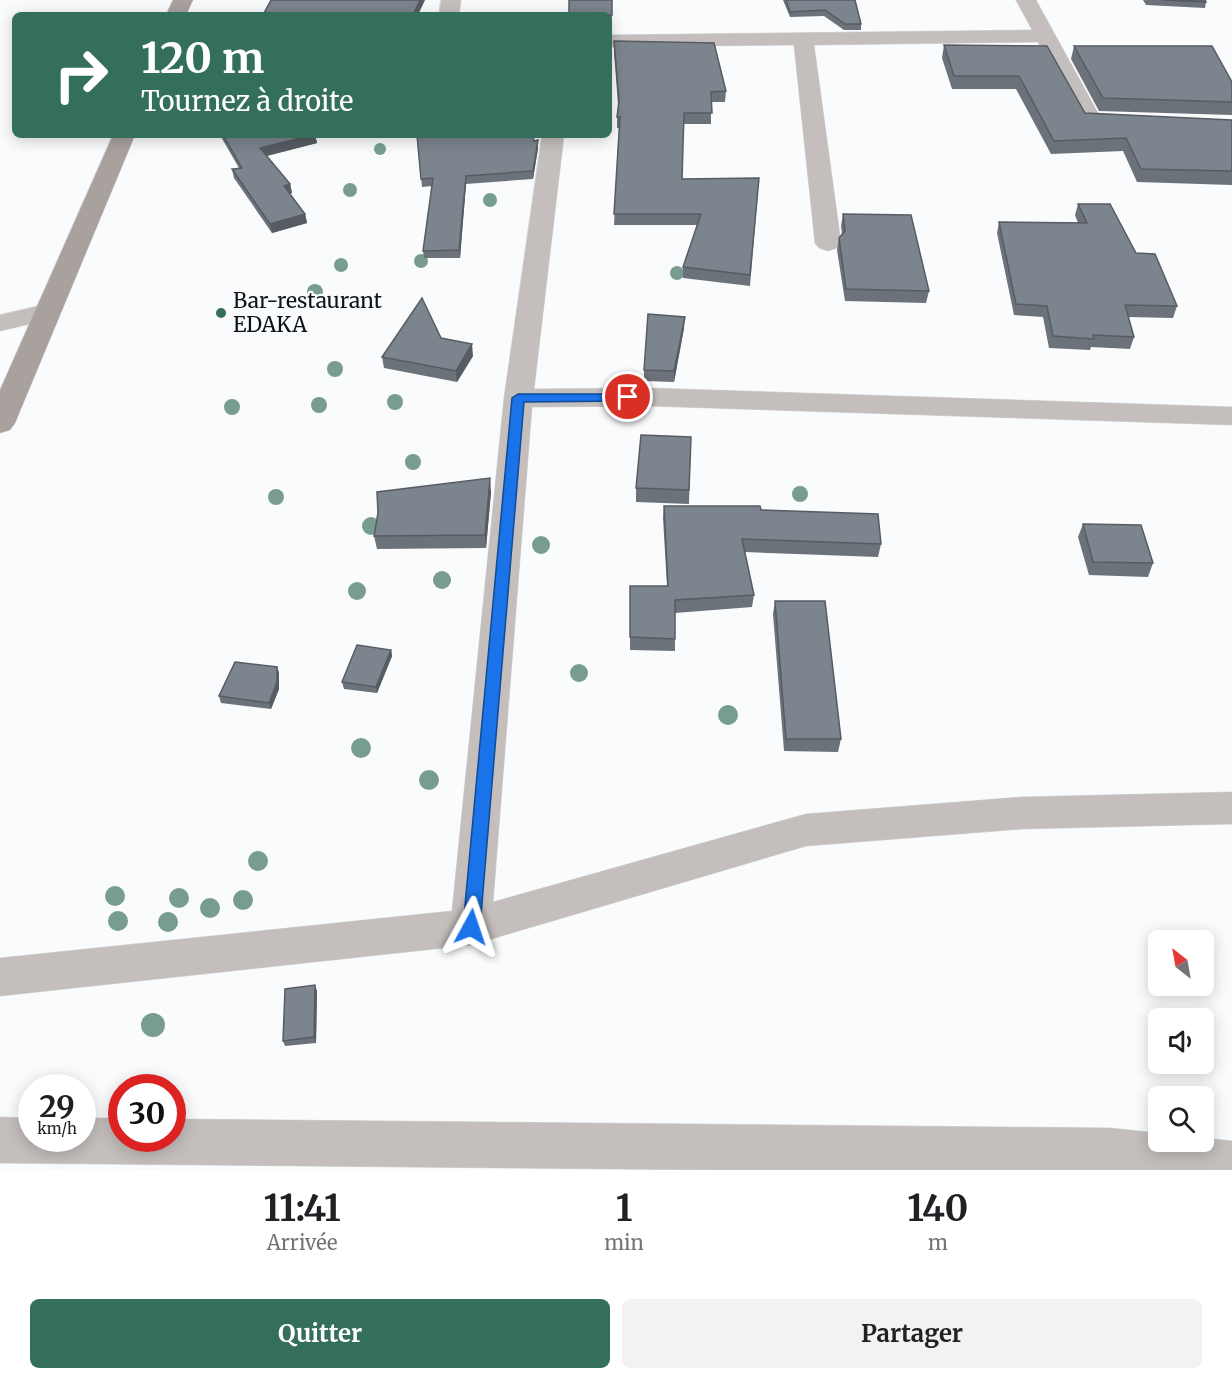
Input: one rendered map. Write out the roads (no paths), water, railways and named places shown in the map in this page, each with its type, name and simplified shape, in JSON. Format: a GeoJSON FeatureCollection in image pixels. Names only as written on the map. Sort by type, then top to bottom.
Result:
{"type":"FeatureCollection","features":[{"type":"Feature","properties":{"kind":"street"},"geometry":{"type":"LineString","coordinates":[[1026,0],[1090,119],[1146,122]]}},
{"type":"Feature","properties":{"kind":"street"},"geometry":{"type":"LineString","coordinates":[[612,41],[1044,36]]}},
{"type":"Feature","properties":{"kind":"street"},"geometry":{"type":"LineString","coordinates":[[803,37],[828,243]]}},
{"type":"Feature","properties":{"kind":"street"},"geometry":{"type":"LineString","coordinates":[[0,423],[123,138]]}},
{"type":"Feature","properties":{"kind":"street"},"geometry":{"type":"LineString","coordinates":[[471,927],[518,398],[553,138]]}},
{"type":"Feature","properties":{"kind":"street"},"geometry":{"type":"LineString","coordinates":[[0,323],[47,312]]}},
{"type":"Feature","properties":{"kind":"street"},"geometry":{"type":"LineString","coordinates":[[518,398],[649,397],[1232,416]]}},
{"type":"Feature","properties":{"kind":"street"},"geometry":{"type":"LineString","coordinates":[[0,977],[471,927],[806,830],[1022,813],[1232,808]]}},
{"type":"Feature","properties":{"kind":"street"},"geometry":{"type":"LineString","coordinates":[[0,1140],[473,1158],[1112,1160],[1232,1164]]}},
{"type":"Feature","properties":{"kind":"place","name":"Bar-restaurant EDAKA"},"geometry":{"type":"Point","coordinates":[221,313]}}]}
